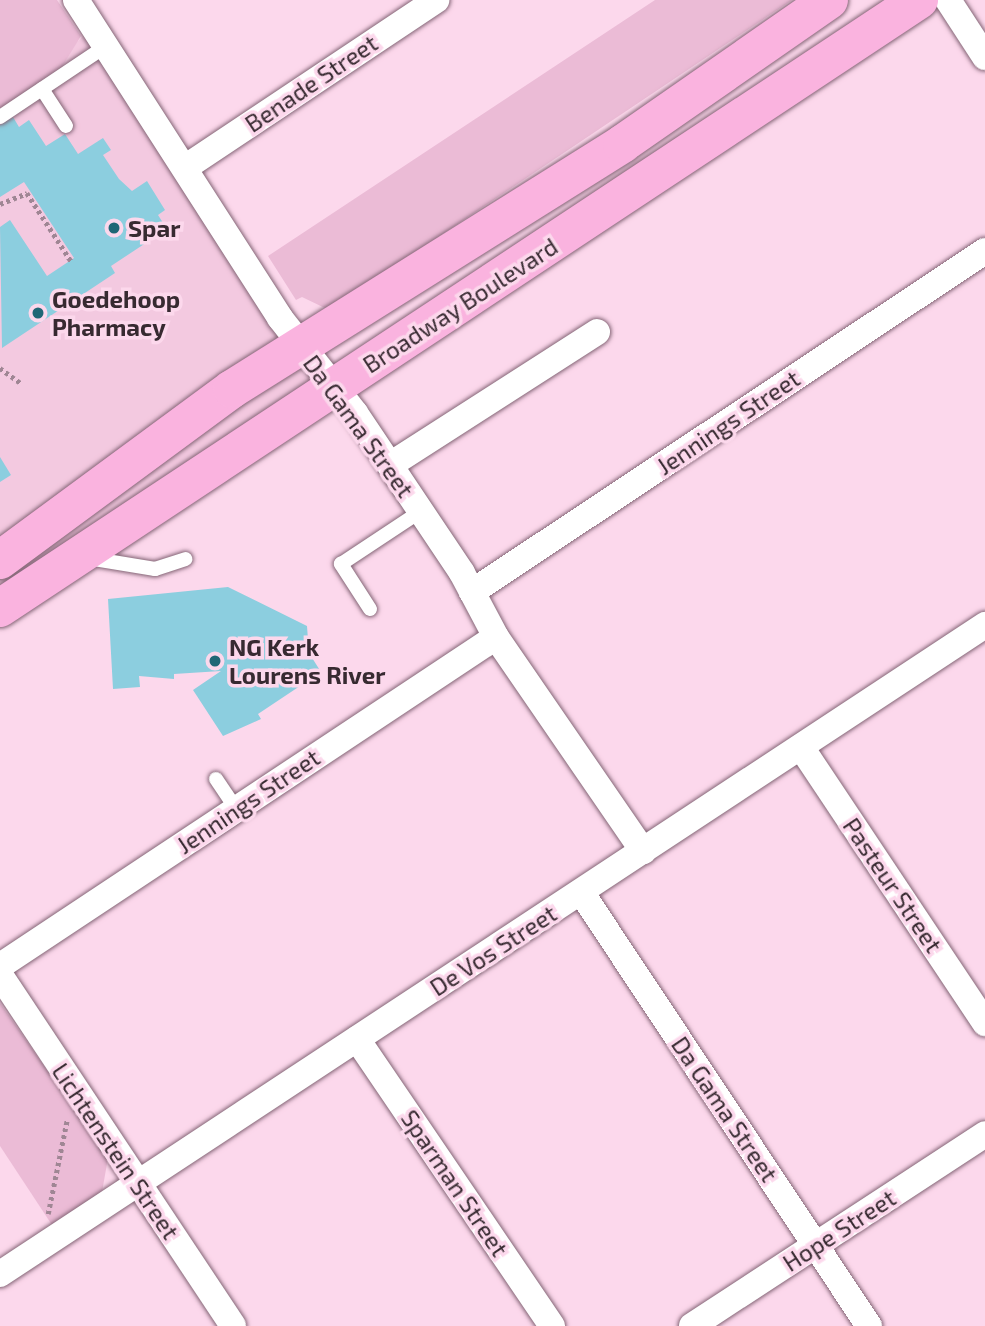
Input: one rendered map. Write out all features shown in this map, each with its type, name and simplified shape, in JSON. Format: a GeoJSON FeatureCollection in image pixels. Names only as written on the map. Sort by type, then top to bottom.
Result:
{"type":"FeatureCollection","features":[{"type":"Feature","properties":{"kind":"main road","name":"Broadway Boulevard"},"geometry":{"type":"LineString","coordinates":[[0,560],[154,442],[622,144],[829,0]]}},
{"type":"Feature","properties":{"kind":"main road","name":"Broadway Boulevard"},"geometry":{"type":"LineString","coordinates":[[0,608],[919,0]]}},
{"type":"Feature","properties":{"kind":"street","name":"Da Gama Street"},"geometry":{"type":"LineString","coordinates":[[76,0],[301,346],[390,465],[472,592],[496,637],[643,851]]}},
{"type":"Feature","properties":{"kind":"street","name":"Benade Street"},"geometry":{"type":"LineString","coordinates":[[186,167],[436,0]]}},
{"type":"Feature","properties":{"kind":"street"},"geometry":{"type":"LineString","coordinates":[[948,0],[985,57]]}},
{"type":"Feature","properties":{"kind":"street","name":"Jennings Street"},"geometry":{"type":"LineString","coordinates":[[472,592],[985,251]]}},
{"type":"Feature","properties":{"kind":"street"},"geometry":{"type":"LineString","coordinates":[[390,465],[597,332]]}},
{"type":"Feature","properties":{"kind":"street","name":"De Vos Street"},"geometry":{"type":"LineString","coordinates":[[0,1274],[985,625]]}},
{"type":"Feature","properties":{"kind":"street","name":"Jennings Street"},"geometry":{"type":"LineString","coordinates":[[0,966],[496,637]]}},
{"type":"Feature","properties":{"kind":"street","name":"Pasteur Street"},"geometry":{"type":"LineString","coordinates":[[801,747],[985,1023]]}},
{"type":"Feature","properties":{"kind":"street","name":"Da Gama Street"},"geometry":{"type":"LineString","coordinates":[[581,892],[869,1326]]}},
{"type":"Feature","properties":{"kind":"street","name":"Lichtenstein Street"},"geometry":{"type":"LineString","coordinates":[[0,975],[233,1326]]}},
{"type":"Feature","properties":{"kind":"street","name":"Sparman Street"},"geometry":{"type":"LineString","coordinates":[[357,1039],[552,1326]]}},
{"type":"Feature","properties":{"kind":"street","name":"Hope Street"},"geometry":{"type":"LineString","coordinates":[[692,1326],[985,1134]]}},
{"type":"Feature","properties":{"kind":"lane"},"geometry":{"type":"LineString","coordinates":[[0,117],[106,46]]}},
{"type":"Feature","properties":{"kind":"lane"},"geometry":{"type":"LineString","coordinates":[[42,89],[66,126]]}},
{"type":"Feature","properties":{"kind":"lane"},"geometry":{"type":"LineString","coordinates":[[370,609],[341,564],[421,511]]}},
{"type":"Feature","properties":{"kind":"lane"},"geometry":{"type":"LineString","coordinates":[[78,557],[155,569],[185,559]]}},
{"type":"Feature","properties":{"kind":"lane"},"geometry":{"type":"LineString","coordinates":[[216,779],[236,809]]}},
{"type":"Feature","properties":{"kind":"path"},"geometry":{"type":"LineString","coordinates":[[0,204],[27,193],[71,261]]}},
{"type":"Feature","properties":{"kind":"path"},"geometry":{"type":"LineString","coordinates":[[0,368],[21,383]]}},
{"type":"Feature","properties":{"kind":"path"},"geometry":{"type":"LineString","coordinates":[[48,1243],[68,1079]]}},
{"type":"Feature","properties":{"kind":"shaded area"},"geometry":{"type":"Polygon","coordinates":[[[0,0],[57,0],[81,36],[60,70],[0,113],[0,0]]]}},
{"type":"Feature","properties":{"kind":"shaded area"},"geometry":{"type":"Polygon","coordinates":[[[655,0],[792,0],[329,310],[302,297],[296,300],[268,256],[655,0]]]}},
{"type":"Feature","properties":{"kind":"shaded area"},"geometry":{"type":"Polygon","coordinates":[[[91,29],[323,378],[0,591],[0,113],[91,29]]]}},
{"type":"Feature","properties":{"kind":"shaded area"},"geometry":{"type":"Polygon","coordinates":[[[0,1003],[108,1158],[102,1192],[52,1225],[0,1146],[0,1003]]]}},
{"type":"Feature","properties":{"kind":"building"},"geometry":{"type":"Polygon","coordinates":[[[13,117],[19,127],[29,120],[46,146],[65,134],[78,154],[103,138],[111,150],[103,155],[119,179],[132,191],[147,181],[165,210],[158,215],[167,229],[111,266],[115,273],[2,348],[0,227],[10,220],[47,276],[74,258],[24,182],[0,197],[0,125],[13,117]]]}},
{"type":"Feature","properties":{"kind":"building"},"geometry":{"type":"Polygon","coordinates":[[[0,457],[11,475],[0,482],[0,457]]]}},
{"type":"Feature","properties":{"kind":"building","name":"NG Kerk Lourens River"},"geometry":{"type":"Polygon","coordinates":[[[228,587],[307,626],[309,653],[321,672],[258,714],[261,719],[223,736],[193,690],[221,671],[174,674],[174,679],[139,676],[140,687],[113,689],[108,599],[228,587]]]}},
{"type":"Feature","properties":{"kind":"place","name":"Spar"},"geometry":{"type":"Point","coordinates":[114,228]}},
{"type":"Feature","properties":{"kind":"place","name":"Goedehoop Pharmacy"},"geometry":{"type":"Point","coordinates":[38,313]}},
{"type":"Feature","properties":{"kind":"place","name":"NG Kerk Lourens River"},"geometry":{"type":"Point","coordinates":[215,661]}}]}
